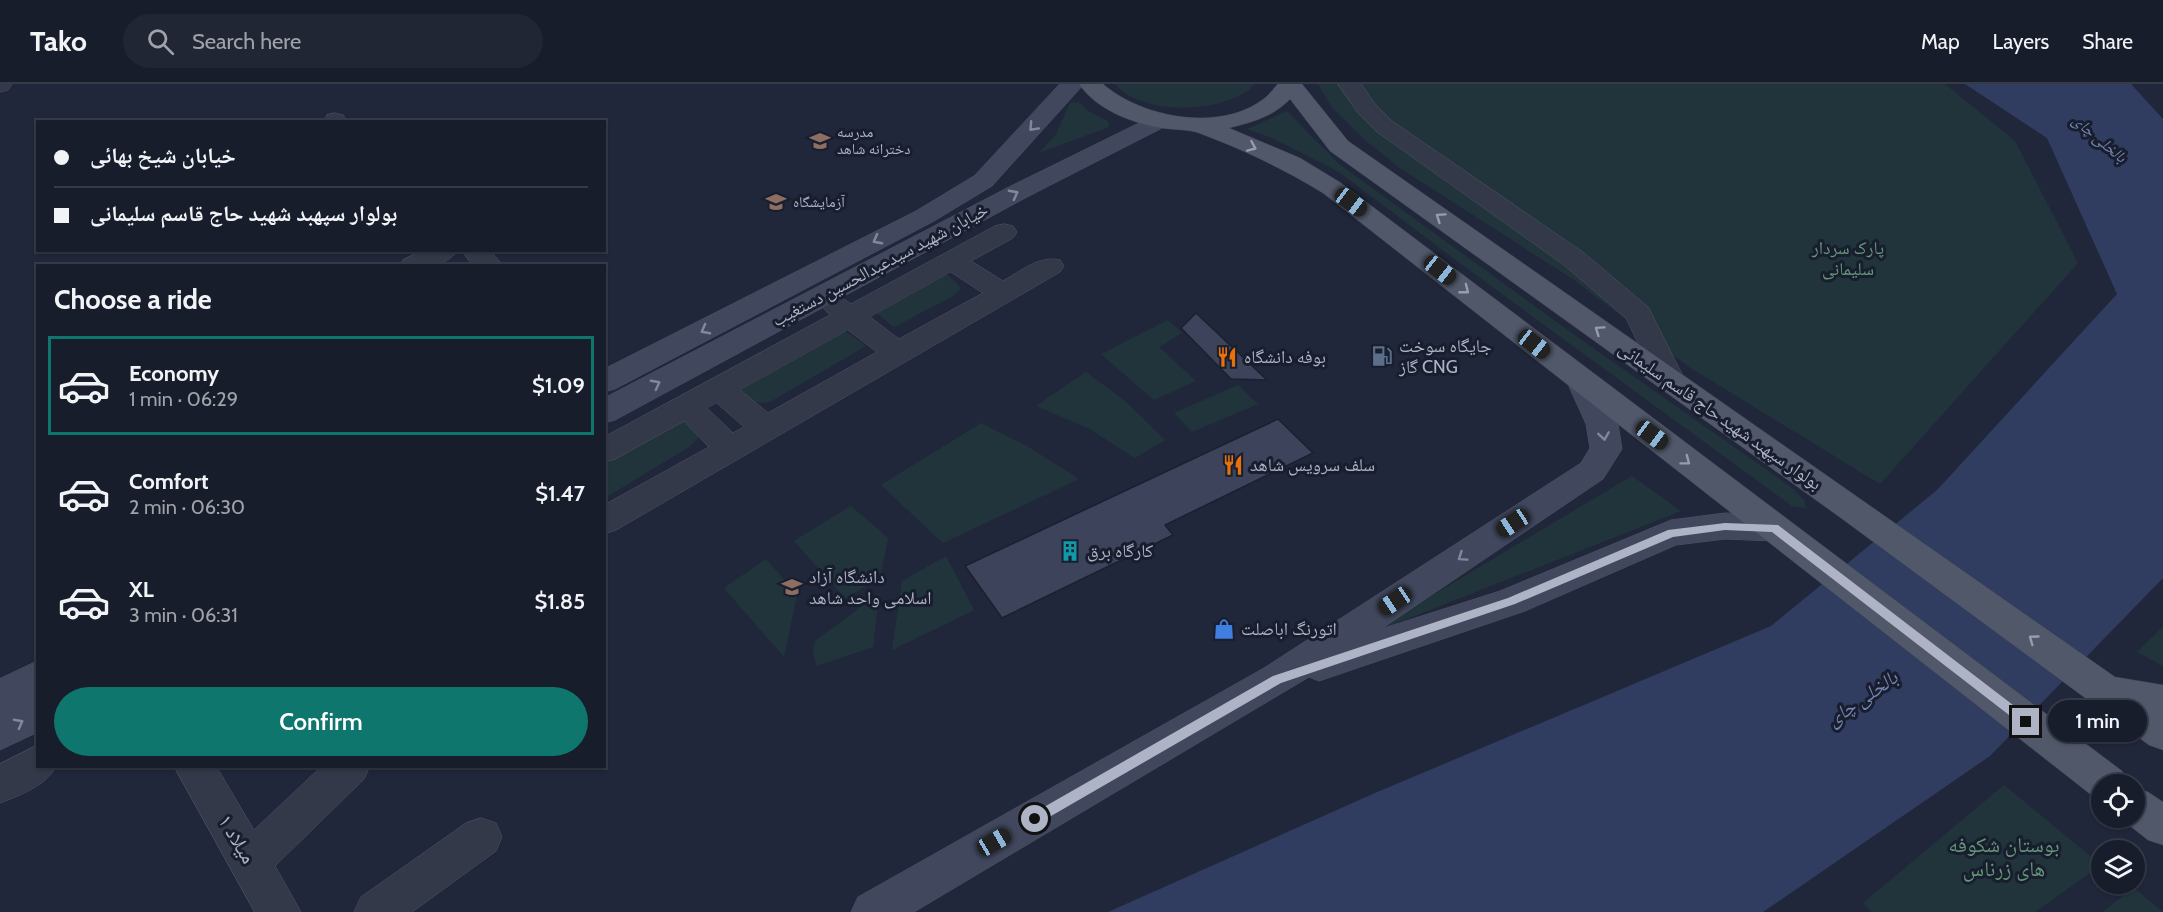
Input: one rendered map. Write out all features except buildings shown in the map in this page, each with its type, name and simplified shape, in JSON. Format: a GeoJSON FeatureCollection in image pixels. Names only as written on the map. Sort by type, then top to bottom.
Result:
{"type":"FeatureCollection","features":[{"type":"Feature","properties":{"kind":"main road","name":"خیابان شهید سیدعبدالحسین دستغیب"},"geometry":{"type":"LineString","coordinates":[[606,379],[925,216],[973,187],[1001,161],[1073,84]]}},
{"type":"Feature","properties":{"kind":"main road"},"geometry":{"type":"LineString","coordinates":[[1090,84],[1099,95],[1114,106],[1134,115],[1158,121],[1198,124],[1225,122],[1249,116],[1282,97],[1290,84]]}},
{"type":"Feature","properties":{"kind":"main road","name":"بولوار سپهبد شهید حاج قاسم سلیمانی"},"geometry":{"type":"LineString","coordinates":[[1290,84],[1339,146],[1852,509],[2163,734]]}},
{"type":"Feature","properties":{"kind":"main road","name":"خیابان شهید سیدعبدالحسین دستغیب"},"geometry":{"type":"LineString","coordinates":[[606,411],[1158,121]]}},
{"type":"Feature","properties":{"kind":"main road"},"geometry":{"type":"LineString","coordinates":[[1198,124],[1291,163],[1332,188],[2096,774]]}},
{"type":"Feature","properties":{"kind":"main road"},"geometry":{"type":"LineString","coordinates":[[1001,161],[1022,160],[1038,167],[1044,179]]}},
{"type":"Feature","properties":{"kind":"main road"},"geometry":{"type":"LineString","coordinates":[[873,912],[1277,679],[1592,471],[1606,448],[1602,424],[1582,382]]}},
{"type":"Feature","properties":{"kind":"main road"},"geometry":{"type":"LineString","coordinates":[[1277,679],[1512,601],[1671,533],[1725,526],[1779,532]]}},
{"type":"Feature","properties":{"kind":"main road"},"geometry":{"type":"LineString","coordinates":[[0,697],[36,678]]}},
{"type":"Feature","properties":{"kind":"main road"},"geometry":{"type":"LineString","coordinates":[[2092,683],[2163,701]]}},
{"type":"Feature","properties":{"kind":"main road"},"geometry":{"type":"LineString","coordinates":[[0,733],[36,714]]}},
{"type":"Feature","properties":{"kind":"street"},"geometry":{"type":"LineString","coordinates":[[1349,84],[1367,109],[1384,126],[1574,260],[1638,313],[1670,380]]}},
{"type":"Feature","properties":{"kind":"street"},"geometry":{"type":"LineString","coordinates":[[606,450],[1004,232]]}},
{"type":"Feature","properties":{"kind":"street"},"geometry":{"type":"LineString","coordinates":[[417,264],[441,252]]}},
{"type":"Feature","properties":{"kind":"street"},"geometry":{"type":"LineString","coordinates":[[476,252],[488,264]]}},
{"type":"Feature","properties":{"kind":"street"},"geometry":{"type":"LineString","coordinates":[[952,261],[1003,293]]}},
{"type":"Feature","properties":{"kind":"street"},"geometry":{"type":"LineString","coordinates":[[606,520],[1050,266]]}},
{"type":"Feature","properties":{"kind":"street"},"geometry":{"type":"LineString","coordinates":[[822,296],[898,353]]}},
{"type":"Feature","properties":{"kind":"street"},"geometry":{"type":"LineString","coordinates":[[719,388],[766,429]]}},
{"type":"Feature","properties":{"kind":"street"},"geometry":{"type":"LineString","coordinates":[[687,406],[730,449]]}},
{"type":"Feature","properties":{"kind":"street"},"geometry":{"type":"LineString","coordinates":[[0,785],[36,764]]}},
{"type":"Feature","properties":{"kind":"street","name":"میلاد ۱"},"geometry":{"type":"LineString","coordinates":[[195,768],[279,912]]}},
{"type":"Feature","properties":{"kind":"street"},"geometry":{"type":"LineString","coordinates":[[251,861],[348,768]]}},
{"type":"Feature","properties":{"kind":"street"},"geometry":{"type":"LineString","coordinates":[[376,912],[481,837]]}},
{"type":"Feature","properties":{"kind":"green space"},"geometry":{"type":"Polygon","coordinates":[[[1115,84],[1255,84],[1242,94],[1225,101],[1185,108],[1144,102],[1128,95],[1115,84]]]}},
{"type":"Feature","properties":{"kind":"green space","name":"پارک سردار سلیمانی"},"geometry":{"type":"Polygon","coordinates":[[[1318,84],[1945,84],[2015,141],[2078,263],[1880,484],[1689,367],[1574,280],[1400,168],[1365,140],[1332,108],[1318,84]]]}},
{"type":"Feature","properties":{"kind":"green space"},"geometry":{"type":"Polygon","coordinates":[[[1079,102],[1089,112],[1108,121],[1109,127],[1039,153],[1056,134],[1070,103],[1079,102]]]}},
{"type":"Feature","properties":{"kind":"green space"},"geometry":{"type":"Polygon","coordinates":[[[1287,111],[1339,164],[1576,336],[1791,487],[1804,500],[1806,508],[1792,506],[1339,172],[1274,139],[1247,129],[1287,111]]]}},
{"type":"Feature","properties":{"kind":"green space"},"geometry":{"type":"Polygon","coordinates":[[[940,269],[961,289],[953,296],[894,327],[869,307],[940,269]]]}},
{"type":"Feature","properties":{"kind":"green space"},"geometry":{"type":"Polygon","coordinates":[[[1168,320],[1182,333],[1159,347],[1196,381],[1154,400],[1101,354],[1168,320]]]}},
{"type":"Feature","properties":{"kind":"green space"},"geometry":{"type":"Polygon","coordinates":[[[837,325],[866,346],[770,402],[753,401],[732,384],[837,325]]]}},
{"type":"Feature","properties":{"kind":"green space"},"geometry":{"type":"Polygon","coordinates":[[[1086,372],[1125,401],[1165,440],[1135,458],[1090,429],[1036,406],[1086,372]]]}},
{"type":"Feature","properties":{"kind":"green space"},"geometry":{"type":"Polygon","coordinates":[[[1238,385],[1258,404],[1192,432],[1174,413],[1238,385]]]}},
{"type":"Feature","properties":{"kind":"green space"},"geometry":{"type":"Polygon","coordinates":[[[684,410],[700,432],[689,447],[606,497],[606,452],[684,410]]]}},
{"type":"Feature","properties":{"kind":"green space"},"geometry":{"type":"Polygon","coordinates":[[[981,423],[1027,446],[1079,479],[943,543],[881,485],[981,423]]]}},
{"type":"Feature","properties":{"kind":"green space"},"geometry":{"type":"Polygon","coordinates":[[[1632,476],[1681,511],[1364,636],[1632,476]]]}},
{"type":"Feature","properties":{"kind":"green space"},"geometry":{"type":"Polygon","coordinates":[[[851,506],[888,538],[880,578],[845,598],[794,541],[851,506]]]}},
{"type":"Feature","properties":{"kind":"green space"},"geometry":{"type":"Polygon","coordinates":[[[946,556],[974,610],[892,650],[902,581],[946,556]]]}},
{"type":"Feature","properties":{"kind":"green space"},"geometry":{"type":"Polygon","coordinates":[[[766,559],[797,594],[784,657],[724,588],[766,559]]]}},
{"type":"Feature","properties":{"kind":"green space"},"geometry":{"type":"Polygon","coordinates":[[[879,594],[873,647],[817,666],[813,654],[815,641],[879,594]]]}},
{"type":"Feature","properties":{"kind":"green space"},"geometry":{"type":"Polygon","coordinates":[[[2163,627],[2163,666],[2137,652],[2163,627]]]}},
{"type":"Feature","properties":{"kind":"green space","name":"بوستان شکوفه های زرناس"},"geometry":{"type":"Polygon","coordinates":[[[2004,785],[2091,857],[2091,872],[2035,912],[1872,912],[1863,903],[2004,785]]]}},
{"type":"Feature","properties":{"kind":"green space","name":"بوستان شکوفه های زرناس"},"geometry":{"type":"Polygon","coordinates":[[[2126,894],[2141,894],[2163,912],[2102,912],[2126,894]]]}},
{"type":"Feature","properties":{"kind":"water","name":"بالخلی چای"},"geometry":{"type":"Polygon","coordinates":[[[1965,84],[2131,84],[2163,119],[2163,578],[1990,756],[1763,912],[1108,912],[1375,793],[1771,626],[1937,490],[2117,294],[2047,138],[1965,84]]]}},
{"type":"Feature","properties":{"kind":"place","name":"مدرسه دخترانه شاهد"},"geometry":{"type":"Point","coordinates":[820,141]}},
{"type":"Feature","properties":{"kind":"place","name":"آزمایشگاه"},"geometry":{"type":"Point","coordinates":[776,202]}},
{"type":"Feature","properties":{"kind":"place","name":"جایگاه سوخت گاز CNG"},"geometry":{"type":"Point","coordinates":[1382,356]}},
{"type":"Feature","properties":{"kind":"place","name":"بوفه دانشگاه"},"geometry":{"type":"Point","coordinates":[1227,357]}},
{"type":"Feature","properties":{"kind":"place","name":"سلف سرویس شاهد"},"geometry":{"type":"Point","coordinates":[1233,465]}},
{"type":"Feature","properties":{"kind":"place","name":"کارگاه برق"},"geometry":{"type":"Point","coordinates":[1070,551]}},
{"type":"Feature","properties":{"kind":"place","name":"دانشگاه آزاد اسلامی واحد شاهد"},"geometry":{"type":"Point","coordinates":[792,587]}},
{"type":"Feature","properties":{"kind":"place","name":"اتورنگ اباصلت"},"geometry":{"type":"Point","coordinates":[1224,629]}},
{"type":"Feature","properties":{"kind":"route"},"geometry":{"type":"LineString","coordinates":[[1035,819],[1277,679],[1512,601],[1671,533],[1725,526],[1774,528],[2026,722]]}}]}
